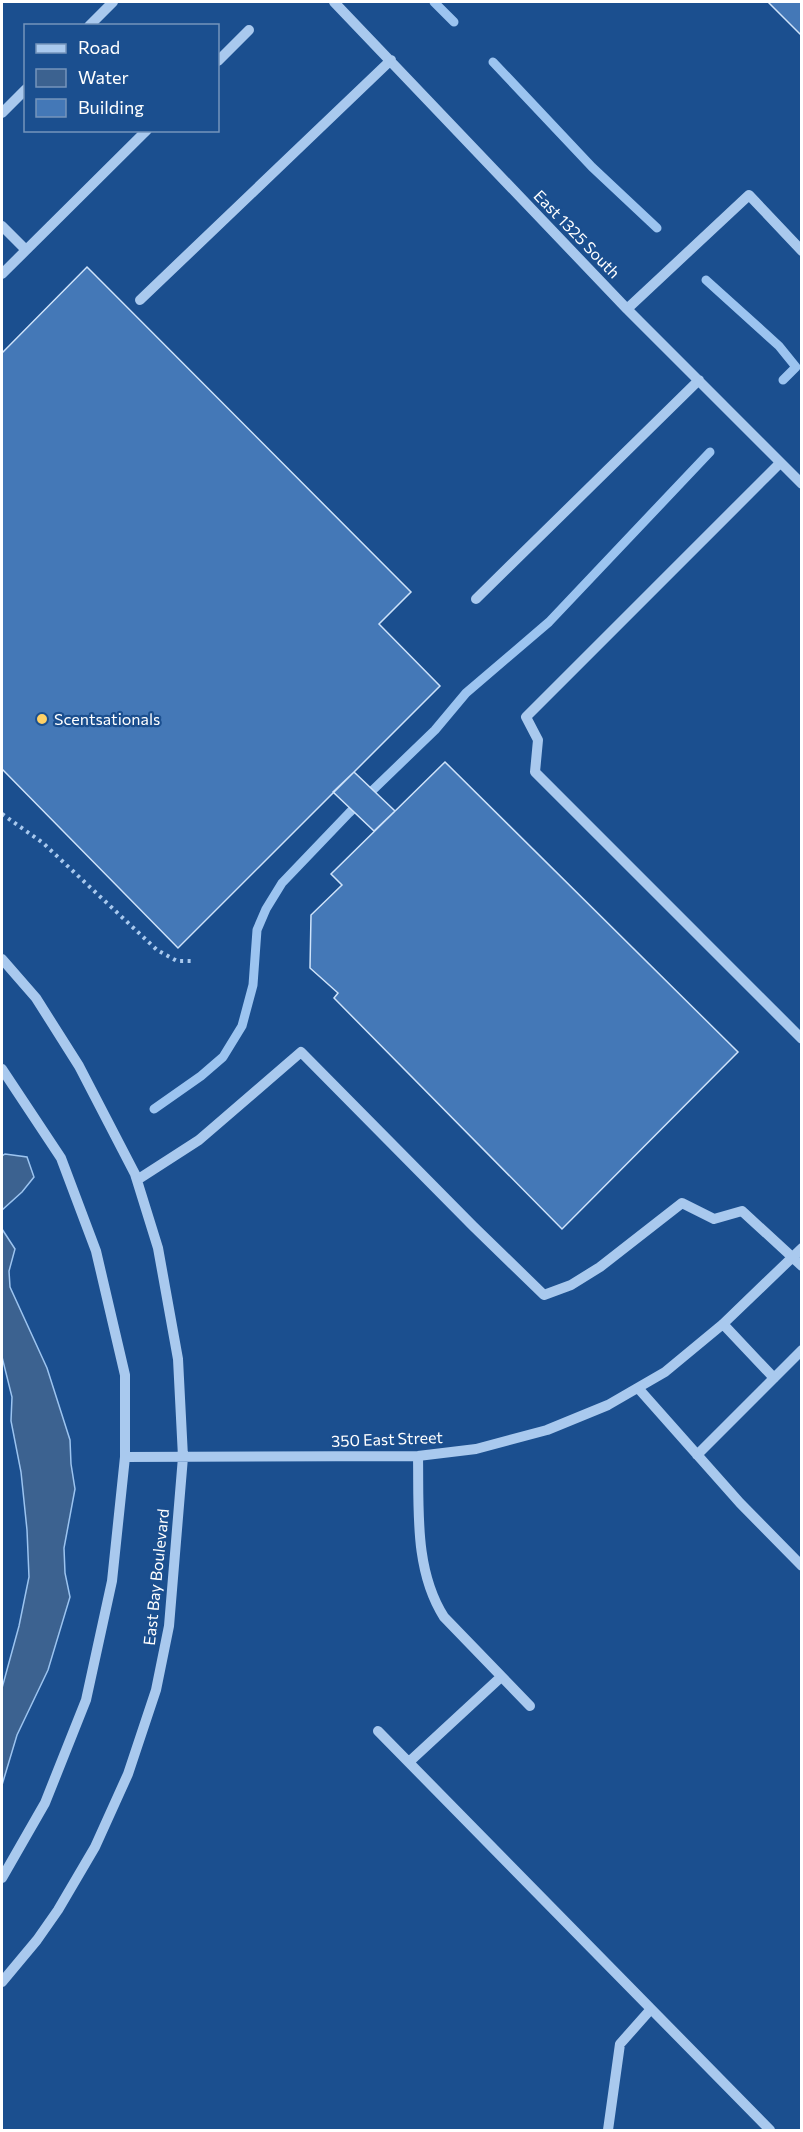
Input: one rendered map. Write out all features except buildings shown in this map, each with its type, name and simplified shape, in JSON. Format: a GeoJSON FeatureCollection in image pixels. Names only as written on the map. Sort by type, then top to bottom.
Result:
{"type":"FeatureCollection","features":[{"type":"Feature","properties":{"kind":"street"},"geometry":{"type":"LineString","coordinates":[[91,24],[113,2]]}},
{"type":"Feature","properties":{"kind":"street","name":"East 1325 South"},"geometry":{"type":"LineString","coordinates":[[334,2],[627,309],[801,484]]}},
{"type":"Feature","properties":{"kind":"street"},"geometry":{"type":"LineString","coordinates":[[219,61],[249,30]]}},
{"type":"Feature","properties":{"kind":"street"},"geometry":{"type":"LineString","coordinates":[[140,300],[391,60]]}},
{"type":"Feature","properties":{"kind":"street"},"geometry":{"type":"LineString","coordinates":[[2,113],[24,91]]}},
{"type":"Feature","properties":{"kind":"street"},"geometry":{"type":"LineString","coordinates":[[2,274],[145,132]]}},
{"type":"Feature","properties":{"kind":"street"},"geometry":{"type":"LineString","coordinates":[[627,309],[749,195],[801,251]]}},
{"type":"Feature","properties":{"kind":"street"},"geometry":{"type":"LineString","coordinates":[[2,226],[26,250]]}},
{"type":"Feature","properties":{"kind":"street"},"geometry":{"type":"LineString","coordinates":[[476,599],[699,380]]}},
{"type":"Feature","properties":{"kind":"street"},"geometry":{"type":"LineString","coordinates":[[780,463],[526,717],[538,740],[535,772],[801,1039]]}},
{"type":"Feature","properties":{"kind":"street","name":"East Bay Boulevard"},"geometry":{"type":"LineString","coordinates":[[2,958],[36,998],[79,1066],[137,1180],[158,1248],[178,1359],[183,1457],[169,1626],[156,1690],[129,1774],[95,1847],[58,1911],[2,1982]]}},
{"type":"Feature","properties":{"kind":"street"},"geometry":{"type":"LineString","coordinates":[[137,1180],[200,1140],[301,1052],[544,1295],[572,1285],[600,1267],[682,1203],[714,1219],[742,1211],[801,1266]]}},
{"type":"Feature","properties":{"kind":"street"},"geometry":{"type":"LineString","coordinates":[[2,1069],[61,1158],[96,1251],[125,1375],[125,1457],[112,1581],[86,1700],[45,1803],[2,1878]]}},
{"type":"Feature","properties":{"kind":"street","name":"350 East Street"},"geometry":{"type":"LineString","coordinates":[[125,1457],[418,1456],[476,1449],[547,1430],[608,1405],[665,1372],[723,1324],[801,1248]]}},
{"type":"Feature","properties":{"kind":"street"},"geometry":{"type":"LineString","coordinates":[[723,1324],[774,1378]]}},
{"type":"Feature","properties":{"kind":"street"},"geometry":{"type":"LineString","coordinates":[[697,1455],[801,1350]]}},
{"type":"Feature","properties":{"kind":"street"},"geometry":{"type":"LineString","coordinates":[[638,1388],[740,1503],[801,1566]]}},
{"type":"Feature","properties":{"kind":"street"},"geometry":{"type":"LineString","coordinates":[[418,1456],[425,1577],[433,1600],[444,1617],[530,1706]]}},
{"type":"Feature","properties":{"kind":"street"},"geometry":{"type":"LineString","coordinates":[[409,1762],[501,1677]]}},
{"type":"Feature","properties":{"kind":"street"},"geometry":{"type":"LineString","coordinates":[[378,1731],[770,2130]]}},
{"type":"Feature","properties":{"kind":"street"},"geometry":{"type":"LineString","coordinates":[[608,2130],[620,2044],[651,2009]]}},
{"type":"Feature","properties":{"kind":"path"},"geometry":{"type":"LineString","coordinates":[[2,814],[43,843],[157,950],[177,961],[193,961]]}},
{"type":"Feature","properties":{"kind":"water"},"geometry":{"type":"Polygon","coordinates":[[[5,1154],[27,1157],[34,1177],[22,1192],[2,1210],[2,1156],[5,1154]]]}},
{"type":"Feature","properties":{"kind":"water"},"geometry":{"type":"Polygon","coordinates":[[[2,1229],[15,1249],[9,1271],[10,1287],[47,1368],[70,1440],[75,1489],[64,1548],[65,1573],[70,1597],[48,1670],[17,1735],[2,1785],[2,1688],[19,1626],[29,1577],[21,1472],[11,1421],[12,1397],[2,1357],[2,1229]]]}},
{"type":"Feature","properties":{"kind":"waterway"},"geometry":{"type":"LineString","coordinates":[[434,2],[454,22]]}},
{"type":"Feature","properties":{"kind":"waterway"},"geometry":{"type":"LineString","coordinates":[[493,62],[592,167],[657,228]]}},
{"type":"Feature","properties":{"kind":"waterway"},"geometry":{"type":"LineString","coordinates":[[706,280],[779,346],[796,367],[783,380]]}},
{"type":"Feature","properties":{"kind":"waterway"},"geometry":{"type":"LineString","coordinates":[[154,1109],[201,1076],[223,1057],[242,1026],[253,985],[257,930],[266,909],[282,883],[349,813],[435,730],[466,693],[549,622],[710,452]]}},
{"type":"Feature","properties":{"kind":"place","name":"Scentsationals"},"geometry":{"type":"Point","coordinates":[42,719]}}]}
